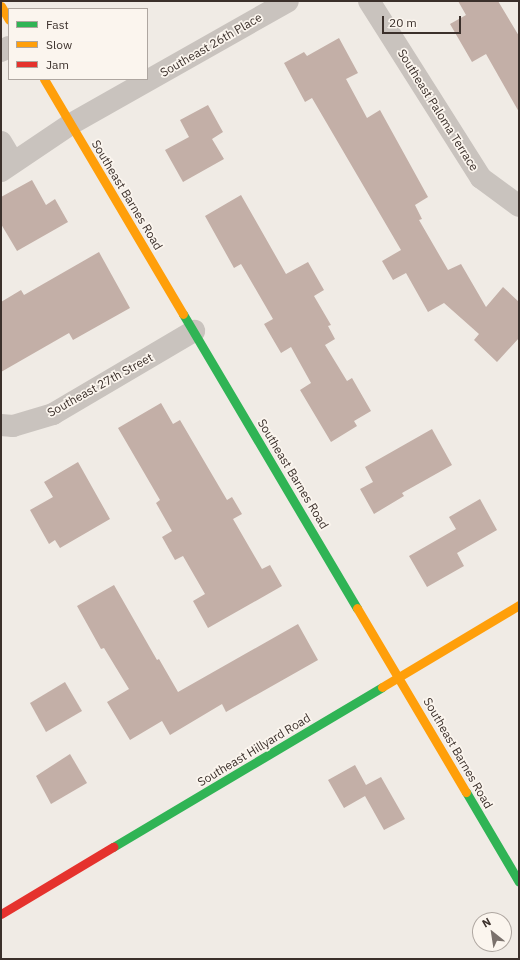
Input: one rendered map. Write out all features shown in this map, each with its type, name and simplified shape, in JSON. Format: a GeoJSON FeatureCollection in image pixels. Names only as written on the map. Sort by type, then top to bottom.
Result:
{"type":"FeatureCollection","features":[{"type":"Feature","properties":{"kind":"street","name":"Southeast 26th Place"},"geometry":{"type":"LineString","coordinates":[[7,167],[71,124],[288,1]]}},
{"type":"Feature","properties":{"kind":"street","name":"Southeast Paloma Terrace"},"geometry":{"type":"LineString","coordinates":[[369,1],[481,178],[519,206]]}},
{"type":"Feature","properties":{"kind":"street"},"geometry":{"type":"LineString","coordinates":[[1,6],[8,18]]}},
{"type":"Feature","properties":{"kind":"street","name":"Southeast Barnes Road"},"geometry":{"type":"LineString","coordinates":[[45,80],[519,882]]}},
{"type":"Feature","properties":{"kind":"street"},"geometry":{"type":"LineString","coordinates":[[1,142],[7,167]]}},
{"type":"Feature","properties":{"kind":"street","name":"Southeast 27th Street"},"geometry":{"type":"LineString","coordinates":[[1,425],[13,426],[53,414],[194,331]]}},
{"type":"Feature","properties":{"kind":"street","name":"Southeast Hillyard Road"},"geometry":{"type":"LineString","coordinates":[[1,914],[519,605]]}},
{"type":"Feature","properties":{"kind":"building"},"geometry":{"type":"Polygon","coordinates":[[[458,1],[498,1],[519,36],[519,112],[486,54],[472,62],[450,24],[466,15],[458,1]]]}},
{"type":"Feature","properties":{"kind":"building"},"geometry":{"type":"Polygon","coordinates":[[[339,38],[358,73],[346,79],[367,118],[380,110],[428,197],[415,205],[422,219],[419,220],[448,270],[461,264],[486,307],[503,287],[519,302],[519,338],[497,362],[474,340],[479,334],[444,303],[428,312],[406,273],[393,280],[382,261],[401,250],[312,98],[305,102],[284,63],[304,52],[307,56],[339,38]]]}},
{"type":"Feature","properties":{"kind":"building"},"geometry":{"type":"Polygon","coordinates":[[[208,105],[223,132],[212,139],[224,159],[183,182],[165,150],[189,137],[180,120],[208,105]]]}},
{"type":"Feature","properties":{"kind":"building"},"geometry":{"type":"Polygon","coordinates":[[[32,180],[46,205],[55,199],[68,222],[17,251],[1,224],[1,197],[32,180]]]}},
{"type":"Feature","properties":{"kind":"building"},"geometry":{"type":"Polygon","coordinates":[[[241,195],[286,274],[308,262],[324,290],[314,296],[331,325],[328,326],[335,339],[325,345],[347,381],[352,378],[371,411],[354,421],[357,426],[331,442],[300,390],[311,383],[291,347],[281,353],[264,324],[273,319],[241,264],[234,268],[205,216],[241,195]]]}},
{"type":"Feature","properties":{"kind":"building"},"geometry":{"type":"Polygon","coordinates":[[[99,252],[130,308],[73,340],[69,333],[1,372],[1,302],[21,290],[24,295],[99,252]]]}},
{"type":"Feature","properties":{"kind":"building"},"geometry":{"type":"Polygon","coordinates":[[[161,403],[173,424],[180,420],[227,500],[232,497],[242,514],[233,519],[262,569],[270,565],[282,586],[208,628],[193,601],[205,594],[183,556],[175,560],[162,537],[172,531],[156,503],[160,500],[118,428],[161,403]]]}},
{"type":"Feature","properties":{"kind":"building"},"geometry":{"type":"Polygon","coordinates":[[[432,429],[452,465],[402,493],[404,496],[374,514],[360,489],[373,482],[365,467],[432,429]]]}},
{"type":"Feature","properties":{"kind":"building"},"geometry":{"type":"Polygon","coordinates":[[[78,462],[110,519],[60,548],[55,540],[49,544],[30,510],[53,497],[44,482],[78,462]]]}},
{"type":"Feature","properties":{"kind":"building"},"geometry":{"type":"Polygon","coordinates":[[[480,499],[497,530],[457,553],[464,566],[427,587],[409,556],[456,529],[449,517],[480,499]]]}},
{"type":"Feature","properties":{"kind":"building"},"geometry":{"type":"Polygon","coordinates":[[[114,585],[157,660],[159,659],[178,692],[298,624],[318,660],[226,712],[222,704],[170,735],[162,721],[130,740],[107,702],[129,689],[104,648],[101,649],[77,606],[114,585]]]}},
{"type":"Feature","properties":{"kind":"building"},"geometry":{"type":"Polygon","coordinates":[[[65,682],[82,711],[46,732],[30,703],[65,682]]]}},
{"type":"Feature","properties":{"kind":"building"},"geometry":{"type":"Polygon","coordinates":[[[70,754],[87,783],[51,804],[36,776],[70,754]]]}},
{"type":"Feature","properties":{"kind":"building"},"geometry":{"type":"Polygon","coordinates":[[[355,765],[366,785],[381,777],[405,819],[384,830],[365,796],[344,808],[328,780],[355,765]]]}},
{"type":"Feature","properties":{"kind":"traffic: fast"},"geometry":{"type":"LineString","coordinates":[[183,314],[357,608]]}},
{"type":"Feature","properties":{"kind":"traffic: fast"},"geometry":{"type":"LineString","coordinates":[[113,847],[382,687]]}},
{"type":"Feature","properties":{"kind":"traffic: fast"},"geometry":{"type":"LineString","coordinates":[[466,792],[519,882]]}},
{"type":"Feature","properties":{"kind":"traffic: slow"},"geometry":{"type":"LineString","coordinates":[[1,6],[8,18]]}},
{"type":"Feature","properties":{"kind":"traffic: slow"},"geometry":{"type":"LineString","coordinates":[[45,80],[183,314]]}},
{"type":"Feature","properties":{"kind":"traffic: slow"},"geometry":{"type":"LineString","coordinates":[[382,687],[519,605]]}},
{"type":"Feature","properties":{"kind":"traffic: slow"},"geometry":{"type":"LineString","coordinates":[[357,608],[466,792]]}},
{"type":"Feature","properties":{"kind":"traffic: jam"},"geometry":{"type":"LineString","coordinates":[[1,914],[113,847]]}}]}
